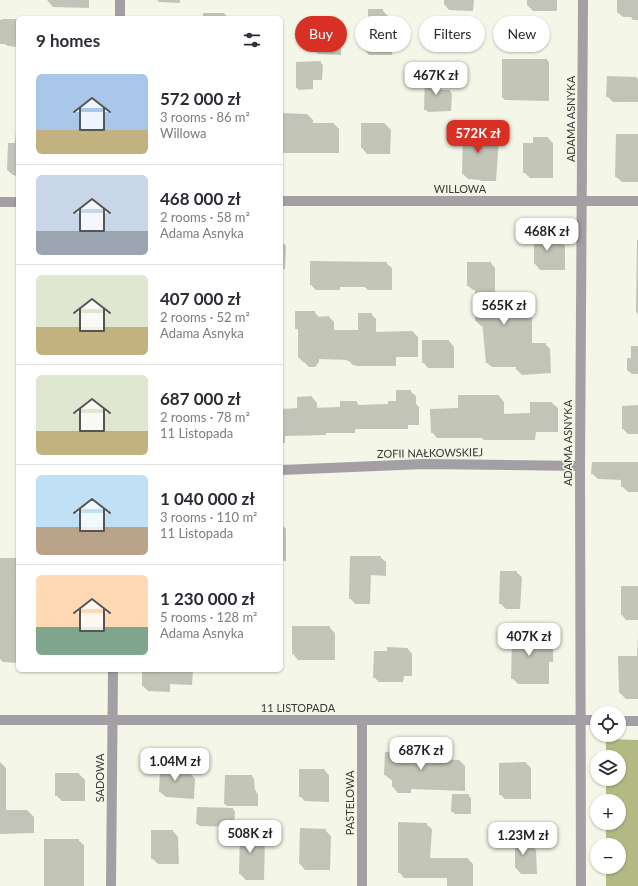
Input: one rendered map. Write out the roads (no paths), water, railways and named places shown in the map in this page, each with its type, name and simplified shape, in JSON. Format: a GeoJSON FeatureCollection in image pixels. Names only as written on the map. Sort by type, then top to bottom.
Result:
{"type":"FeatureCollection","features":[{"type":"Feature","properties":{"kind":"street"},"geometry":{"type":"LineString","coordinates":[[120,0],[120,16]]}},
{"type":"Feature","properties":{"kind":"street","name":"ADAMA ASNYKA"},"geometry":{"type":"LineString","coordinates":[[581,886],[580,466],[583,0]]}},
{"type":"Feature","properties":{"kind":"street","name":"WILLOWA"},"geometry":{"type":"LineString","coordinates":[[283,201],[638,201]]}},
{"type":"Feature","properties":{"kind":"street"},"geometry":{"type":"LineString","coordinates":[[0,202],[16,202]]}},
{"type":"Feature","properties":{"kind":"street","name":"ZOFII NAŁKOWSKIEJ"},"geometry":{"type":"LineString","coordinates":[[283,470],[424,464],[580,466]]}},
{"type":"Feature","properties":{"kind":"street","name":"SADOWA"},"geometry":{"type":"LineString","coordinates":[[111,886],[112,672]]}},
{"type":"Feature","properties":{"kind":"street","name":"11 LISTOPADA"},"geometry":{"type":"LineString","coordinates":[[0,720],[590,720]]}},
{"type":"Feature","properties":{"kind":"street","name":"PASTELOWA"},"geometry":{"type":"LineString","coordinates":[[362,720],[362,886]]}},
{"type":"Feature","properties":{"kind":"street"},"geometry":{"type":"LineString","coordinates":[[626,721],[638,721]]}}]}
